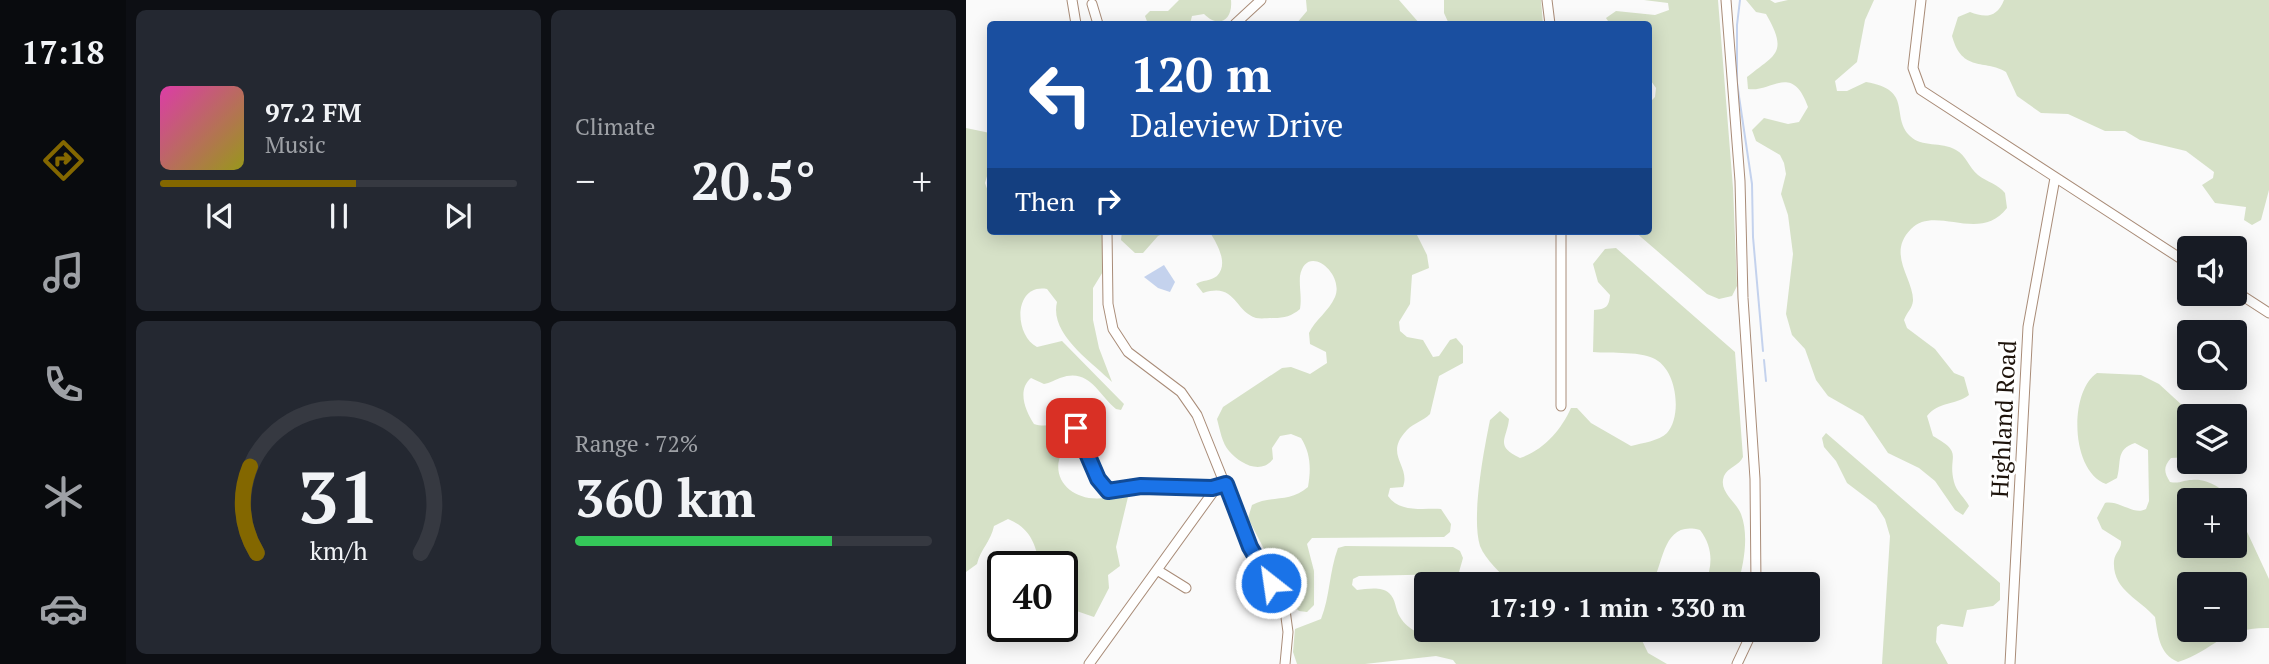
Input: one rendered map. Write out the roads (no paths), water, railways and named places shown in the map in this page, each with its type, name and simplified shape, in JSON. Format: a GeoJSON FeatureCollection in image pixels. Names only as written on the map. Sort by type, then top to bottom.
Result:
{"type":"FeatureCollection","features":[{"type":"Feature","properties":{"kind":"street"},"geometry":{"type":"LineString","coordinates":[[1072,0],[1076,21]]}},
{"type":"Feature","properties":{"kind":"street"},"geometry":{"type":"LineString","coordinates":[[1238,21],[1261,0]]}},
{"type":"Feature","properties":{"kind":"street"},"geometry":{"type":"LineString","coordinates":[[1547,0],[1550,21]]}},
{"type":"Feature","properties":{"kind":"street"},"geometry":{"type":"LineString","coordinates":[[1726,0],[1740,181],[1742,273],[1755,479],[1756,572]]}},
{"type":"Feature","properties":{"kind":"street"},"geometry":{"type":"LineString","coordinates":[[1921,0],[1913,68],[1917,85],[1927,95],[2177,256]]}},
{"type":"Feature","properties":{"kind":"street"},"geometry":{"type":"LineString","coordinates":[[1091,1],[1097,21]]}},
{"type":"Feature","properties":{"kind":"street","name":"Highland Road"},"geometry":{"type":"LineString","coordinates":[[2010,664],[2028,327],[2055,178]]}},
{"type":"Feature","properties":{"kind":"street"},"geometry":{"type":"LineString","coordinates":[[1107,235],[1112,327],[1128,352],[1186,399],[1221,486],[1250,547],[1285,610],[1288,632],[1285,664]]}},
{"type":"Feature","properties":{"kind":"street"},"geometry":{"type":"LineString","coordinates":[[1561,235],[1561,406]]}},
{"type":"Feature","properties":{"kind":"street"},"geometry":{"type":"LineString","coordinates":[[2247,299],[2269,313]]}},
{"type":"Feature","properties":{"kind":"street"},"geometry":{"type":"LineString","coordinates":[[1076,428],[1098,479],[1108,491],[1141,486],[1221,486]]}},
{"type":"Feature","properties":{"kind":"street"},"geometry":{"type":"LineString","coordinates":[[1089,664],[1221,486]]}},
{"type":"Feature","properties":{"kind":"street"},"geometry":{"type":"LineString","coordinates":[[1157,570],[1186,588]]}},
{"type":"Feature","properties":{"kind":"street"},"geometry":{"type":"LineString","coordinates":[[1737,664],[1747,642]]}},
{"type":"Feature","properties":{"kind":"water"},"geometry":{"type":"Polygon","coordinates":[[[1164,265],[1175,282],[1170,292],[1158,288],[1144,277],[1164,265]]]}},
{"type":"Feature","properties":{"kind":"waterway"},"geometry":{"type":"LineString","coordinates":[[1740,0],[1737,83],[1752,184],[1753,237],[1763,351]]}},
{"type":"Feature","properties":{"kind":"waterway"},"geometry":{"type":"LineString","coordinates":[[1764,360],[1766,381]]}}]}
